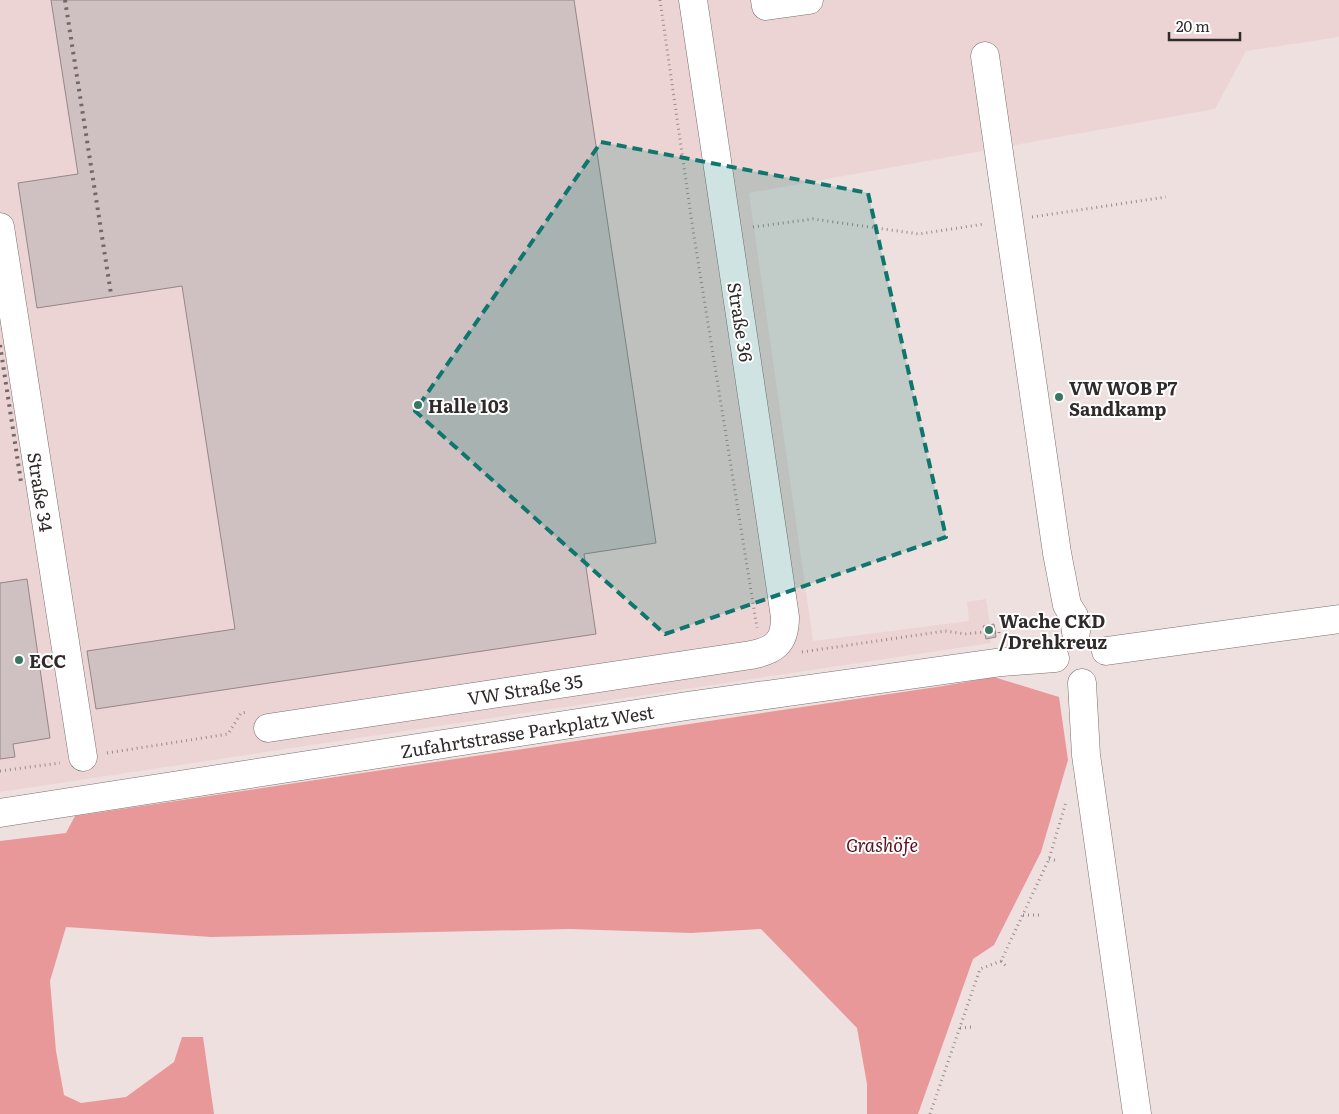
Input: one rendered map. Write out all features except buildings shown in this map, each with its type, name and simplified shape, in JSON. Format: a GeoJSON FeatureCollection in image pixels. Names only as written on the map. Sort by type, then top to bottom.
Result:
{"type":"FeatureCollection","features":[{"type":"Feature","properties":{"kind":"street","name":"Straße 36"},"geometry":{"type":"LineString","coordinates":[[692,0],[785,617],[785,626],[768,639]]}},
{"type":"Feature","properties":{"kind":"street"},"geometry":{"type":"LineString","coordinates":[[765,0],[766,6],[809,0]]}},
{"type":"Feature","properties":{"kind":"street"},"geometry":{"type":"LineString","coordinates":[[985,56],[1057,553],[1068,605],[1074,616],[1076,632]]}},
{"type":"Feature","properties":{"kind":"street","name":"Straße 34"},"geometry":{"type":"LineString","coordinates":[[0,227],[82,756]]}},
{"type":"Feature","properties":{"kind":"street"},"geometry":{"type":"LineString","coordinates":[[1106,651],[1339,619]]}},
{"type":"Feature","properties":{"kind":"street"},"geometry":{"type":"LineString","coordinates":[[1076,632],[1092,634],[1098,638],[1106,651],[1107,659],[1102,673],[1089,682],[1074,683],[1060,674],[1056,666],[1055,650],[1063,638],[1076,632]]}},
{"type":"Feature","properties":{"kind":"street","name":"VW Straße 35"},"geometry":{"type":"LineString","coordinates":[[268,728],[751,655],[773,649],[768,639]]}},
{"type":"Feature","properties":{"kind":"street","name":"Zufahrtstrasse Parkplatz West"},"geometry":{"type":"LineString","coordinates":[[0,813],[687,706],[1002,662],[1055,658]]}},
{"type":"Feature","properties":{"kind":"street"},"geometry":{"type":"LineString","coordinates":[[1082,683],[1086,755],[1136,1114]]}},
{"type":"Feature","properties":{"kind":"path"},"geometry":{"type":"LineString","coordinates":[[660,0],[692,230],[768,639]]}},
{"type":"Feature","properties":{"kind":"path"},"geometry":{"type":"LineString","coordinates":[[692,230],[727,231],[813,219],[919,234],[1166,197]]}},
{"type":"Feature","properties":{"kind":"path"},"geometry":{"type":"LineString","coordinates":[[945,631],[965,634],[984,632]]}},
{"type":"Feature","properties":{"kind":"path"},"geometry":{"type":"LineString","coordinates":[[0,771],[68,762],[82,756]]}},
{"type":"Feature","properties":{"kind":"path"},"geometry":{"type":"LineString","coordinates":[[930,1114],[980,969],[1000,961],[1049,859],[1069,792]]}},
{"type":"Feature","properties":{"kind":"path"},"geometry":{"type":"LineString","coordinates":[[1049,859],[1058,861]]}},
{"type":"Feature","properties":{"kind":"path"},"geometry":{"type":"LineString","coordinates":[[1022,915],[1040,915]]}},
{"type":"Feature","properties":{"kind":"path"},"geometry":{"type":"LineString","coordinates":[[1000,961],[1008,968]]}},
{"type":"Feature","properties":{"kind":"path"},"geometry":{"type":"LineString","coordinates":[[960,1028],[972,1027]]}},
{"type":"Feature","properties":{"kind":"highlighted area"},"geometry":{"type":"Polygon","coordinates":[[[601,142],[868,193],[946,537],[665,634],[415,411],[601,142]]]}},
{"type":"Feature","properties":{"kind":"shaded area"},"geometry":{"type":"Polygon","coordinates":[[[0,0],[1339,0],[1339,37],[1246,51],[1215,109],[749,193],[813,641],[969,621],[967,602],[986,599],[990,625],[983,626],[986,639],[990,638],[991,643],[0,792],[0,0]]]}},
{"type":"Feature","properties":{"kind":"green space","name":"Grashöfe"},"geometry":{"type":"Polygon","coordinates":[[[994,677],[1059,697],[1068,760],[1041,852],[994,945],[973,959],[918,1114],[867,1114],[867,1084],[857,1028],[761,929],[691,933],[570,929],[211,937],[66,927],[50,981],[56,1051],[64,1095],[81,1103],[126,1097],[174,1062],[182,1037],[203,1037],[214,1114],[0,1114],[0,841],[66,833],[75,816],[994,677]]]}},
{"type":"Feature","properties":{"kind":"railway"},"geometry":{"type":"LineString","coordinates":[[65,0],[111,294]]}},
{"type":"Feature","properties":{"kind":"railway"},"geometry":{"type":"LineString","coordinates":[[0,345],[21,482]]}},
{"type":"Feature","properties":{"kind":"place","name":"VW WOB P7 Sandkamp"},"geometry":{"type":"Point","coordinates":[1059,397]}},
{"type":"Feature","properties":{"kind":"place","name":"Halle 103"},"geometry":{"type":"Point","coordinates":[418,405]}},
{"type":"Feature","properties":{"kind":"place","name":"Wache CKD /Drehkreuz"},"geometry":{"type":"Point","coordinates":[989,630]}},
{"type":"Feature","properties":{"kind":"place","name":"ECC"},"geometry":{"type":"Point","coordinates":[19,660]}}]}
